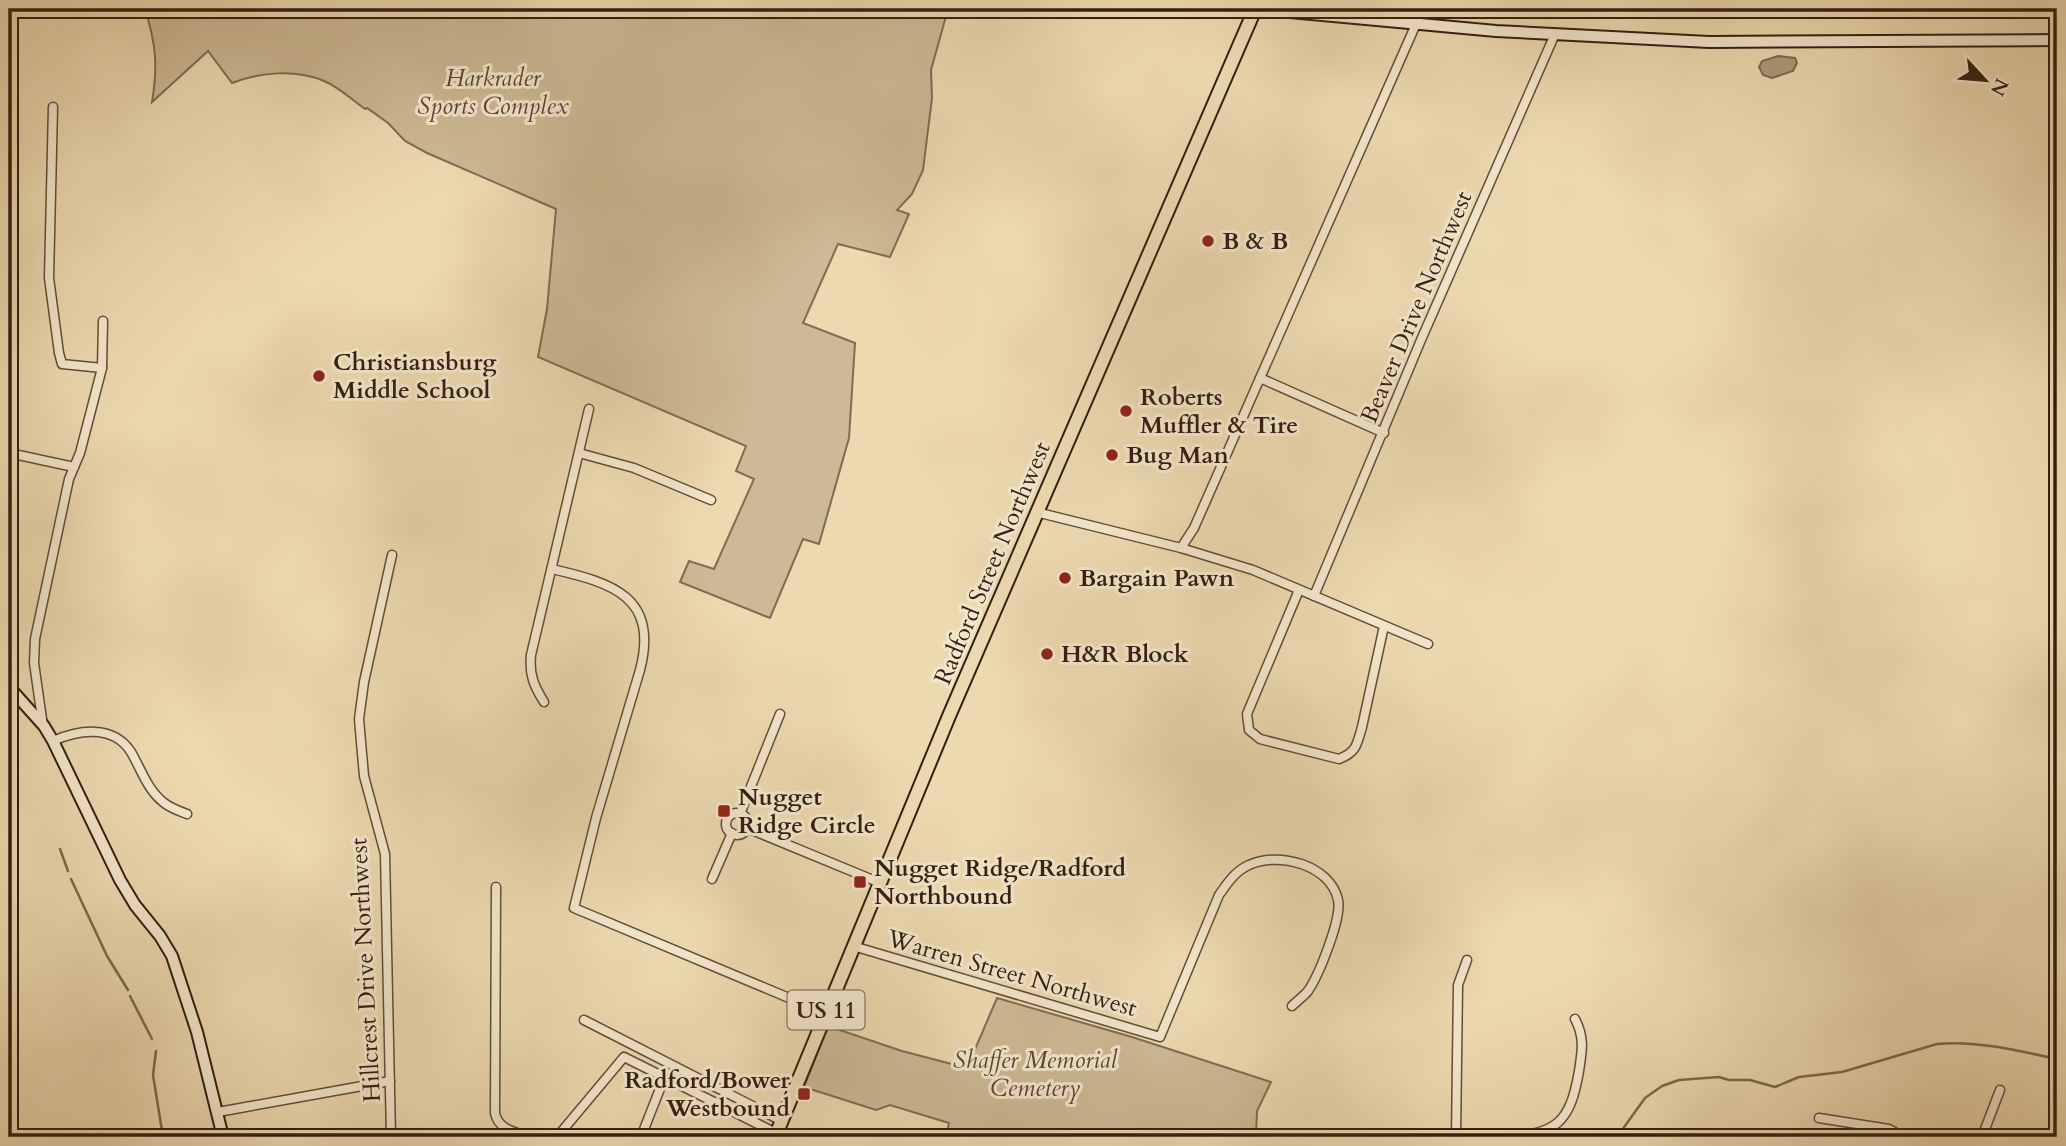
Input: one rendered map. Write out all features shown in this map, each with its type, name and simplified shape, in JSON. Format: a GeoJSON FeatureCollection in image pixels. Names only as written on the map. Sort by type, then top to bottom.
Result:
{"type":"FeatureCollection","features":[{"type":"Feature","properties":{"kind":"main road","name":"Radford Street Northwest"},"geometry":{"type":"LineString","coordinates":[[778,1131],[878,882],[1256,9]]}},
{"type":"Feature","properties":{"kind":"street"},"geometry":{"type":"LineString","coordinates":[[1256,9],[1496,31],[1709,42],[2057,40]]}},
{"type":"Feature","properties":{"kind":"street"},"geometry":{"type":"LineString","coordinates":[[1181,548],[1194,528],[1416,24]]}},
{"type":"Feature","properties":{"kind":"street","name":"Beaver Drive Northwest"},"geometry":{"type":"LineString","coordinates":[[1314,596],[1421,340],[1555,34]]}},
{"type":"Feature","properties":{"kind":"street"},"geometry":{"type":"LineString","coordinates":[[53,107],[49,278],[59,353],[62,364],[102,368]]}},
{"type":"Feature","properties":{"kind":"street"},"geometry":{"type":"LineString","coordinates":[[44,726],[34,663],[35,639],[66,492],[80,453],[102,368],[103,321]]}},
{"type":"Feature","properties":{"kind":"street"},"geometry":{"type":"LineString","coordinates":[[1260,378],[1384,433]]}},
{"type":"Feature","properties":{"kind":"street"},"geometry":{"type":"LineString","coordinates":[[544,702],[534,687],[529,672],[531,655],[589,409]]}},
{"type":"Feature","properties":{"kind":"street"},"geometry":{"type":"LineString","coordinates":[[9,453],[74,467]]}},
{"type":"Feature","properties":{"kind":"street"},"geometry":{"type":"LineString","coordinates":[[579,453],[634,468],[711,499]]}},
{"type":"Feature","properties":{"kind":"street"},"geometry":{"type":"LineString","coordinates":[[1037,512],[1181,548],[1253,570],[1428,644]]}},
{"type":"Feature","properties":{"kind":"street","name":"Hillcrest Drive Northwest"},"geometry":{"type":"LineString","coordinates":[[391,1137],[385,854],[364,776],[359,719],[364,682],[392,555]]}},
{"type":"Feature","properties":{"kind":"street"},"geometry":{"type":"LineString","coordinates":[[552,569],[577,575],[620,592],[641,614],[645,631],[645,649],[640,670],[596,818],[574,908],[825,1013]]}},
{"type":"Feature","properties":{"kind":"street"},"geometry":{"type":"LineString","coordinates":[[1299,590],[1247,714],[1250,730],[1260,739],[1339,759],[1351,754],[1360,735],[1384,626]]}},
{"type":"Feature","properties":{"kind":"street"},"geometry":{"type":"LineString","coordinates":[[9,687],[44,726],[120,880],[172,956],[194,1021],[223,1137]]}},
{"type":"Feature","properties":{"kind":"street"},"geometry":{"type":"LineString","coordinates":[[740,814],[780,714]]}},
{"type":"Feature","properties":{"kind":"street"},"geometry":{"type":"LineString","coordinates":[[53,741],[67,735],[93,731],[114,737],[125,744],[146,780],[163,802],[187,814]]}},
{"type":"Feature","properties":{"kind":"street"},"geometry":{"type":"LineString","coordinates":[[733,814],[740,814],[748,821],[747,828],[742,833],[732,833],[726,825],[728,818],[733,814]]}},
{"type":"Feature","properties":{"kind":"street"},"geometry":{"type":"LineString","coordinates":[[747,828],[878,882]]}},
{"type":"Feature","properties":{"kind":"street"},"geometry":{"type":"LineString","coordinates":[[712,879],[732,833]]}},
{"type":"Feature","properties":{"kind":"street","name":"Warren Street Northwest"},"geometry":{"type":"LineString","coordinates":[[853,946],[1160,1037],[1219,895],[1236,873],[1250,864],[1268,860],[1302,865],[1322,874],[1335,890],[1339,901],[1334,931],[1324,956],[1308,991],[1292,1006]]}},
{"type":"Feature","properties":{"kind":"street"},"geometry":{"type":"LineString","coordinates":[[496,887],[495,1113],[501,1126],[528,1137]]}},
{"type":"Feature","properties":{"kind":"street"},"geometry":{"type":"LineString","coordinates":[[1456,1137],[1458,985],[1467,960]]}},
{"type":"Feature","properties":{"kind":"street"},"geometry":{"type":"LineString","coordinates":[[1504,1137],[1544,1132],[1559,1122],[1570,1109],[1583,1044],[1575,1019]]}},
{"type":"Feature","properties":{"kind":"street"},"geometry":{"type":"LineString","coordinates":[[584,1020],[778,1131]]}},
{"type":"Feature","properties":{"kind":"street"},"geometry":{"type":"LineString","coordinates":[[557,1137],[624,1057],[778,1131]]}},
{"type":"Feature","properties":{"kind":"street"},"geometry":{"type":"LineString","coordinates":[[641,1137],[665,1076]]}},
{"type":"Feature","properties":{"kind":"street"},"geometry":{"type":"LineString","coordinates":[[218,1112],[390,1080]]}},
{"type":"Feature","properties":{"kind":"street"},"geometry":{"type":"LineString","coordinates":[[1982,1137],[2000,1090]]}},
{"type":"Feature","properties":{"kind":"street"},"geometry":{"type":"LineString","coordinates":[[1819,1118],[1889,1129],[1904,1137]]}},
{"type":"Feature","properties":{"kind":"green space","name":"Harkrader Sports Complex"},"geometry":{"type":"Polygon","coordinates":[[[145,9],[948,9],[931,70],[932,98],[923,170],[912,194],[897,210],[909,214],[890,257],[838,244],[803,323],[855,343],[849,438],[819,544],[803,539],[770,618],[680,582],[689,561],[714,569],[754,479],[736,471],[746,446],[538,357],[547,309],[556,209],[427,153],[405,141],[388,123],[340,90],[313,77],[278,73],[254,76],[232,83],[208,51],[152,102],[155,55],[145,9]]]}},
{"type":"Feature","properties":{"kind":"green space"},"geometry":{"type":"Polygon","coordinates":[[[9,118],[13,358],[9,357],[9,118]]]}},
{"type":"Feature","properties":{"kind":"green space","name":"Shaffer Memorial Cemetery"},"geometry":{"type":"Polygon","coordinates":[[[997,998],[1132,1037],[1271,1082],[1257,1111],[1256,1137],[946,1137],[949,1123],[890,1105],[876,1110],[804,1087],[827,1029],[831,1027],[902,1051],[967,1068],[997,998]]]}},
{"type":"Feature","properties":{"kind":"shaded area"},"geometry":{"type":"Polygon","coordinates":[[[1778,56],[1795,58],[1797,63],[1793,71],[1772,78],[1763,75],[1759,67],[1762,61],[1778,56]]]}},
{"type":"Feature","properties":{"kind":"waterway"},"geometry":{"type":"LineString","coordinates":[[60,849],[68,871]]}},
{"type":"Feature","properties":{"kind":"waterway"},"geometry":{"type":"LineString","coordinates":[[71,879],[107,956],[128,990]]}},
{"type":"Feature","properties":{"kind":"waterway"},"geometry":{"type":"LineString","coordinates":[[130,996],[152,1039]]}},
{"type":"Feature","properties":{"kind":"waterway"},"geometry":{"type":"LineString","coordinates":[[1617,1137],[1645,1098],[1662,1086],[1679,1080],[1719,1077],[1750,1080],[1775,1087],[1799,1077],[1842,1072],[1937,1044],[1951,1043],[1997,1047],[2057,1059]]}},
{"type":"Feature","properties":{"kind":"waterway"},"geometry":{"type":"LineString","coordinates":[[156,1051],[153,1075],[163,1137]]}},
{"type":"Feature","properties":{"kind":"place","name":"B & B"},"geometry":{"type":"Point","coordinates":[1208,241]}},
{"type":"Feature","properties":{"kind":"place","name":"Christiansburg Middle School"},"geometry":{"type":"Point","coordinates":[319,376]}},
{"type":"Feature","properties":{"kind":"place","name":"Roberts Muffler & Tire"},"geometry":{"type":"Point","coordinates":[1126,411]}},
{"type":"Feature","properties":{"kind":"place","name":"Bug Man"},"geometry":{"type":"Point","coordinates":[1112,455]}},
{"type":"Feature","properties":{"kind":"place","name":"Bargain Pawn"},"geometry":{"type":"Point","coordinates":[1065,578]}},
{"type":"Feature","properties":{"kind":"place","name":"H&R Block"},"geometry":{"type":"Point","coordinates":[1047,654]}},
{"type":"Feature","properties":{"kind":"place","name":"Nugget Ridge Circle"},"geometry":{"type":"Point","coordinates":[724,811]}},
{"type":"Feature","properties":{"kind":"place","name":"Nugget Ridge/Radford Northbound"},"geometry":{"type":"Point","coordinates":[860,882]}},
{"type":"Feature","properties":{"kind":"place","name":"Radford/Bower Westbound"},"geometry":{"type":"Point","coordinates":[804,1094]}}]}
